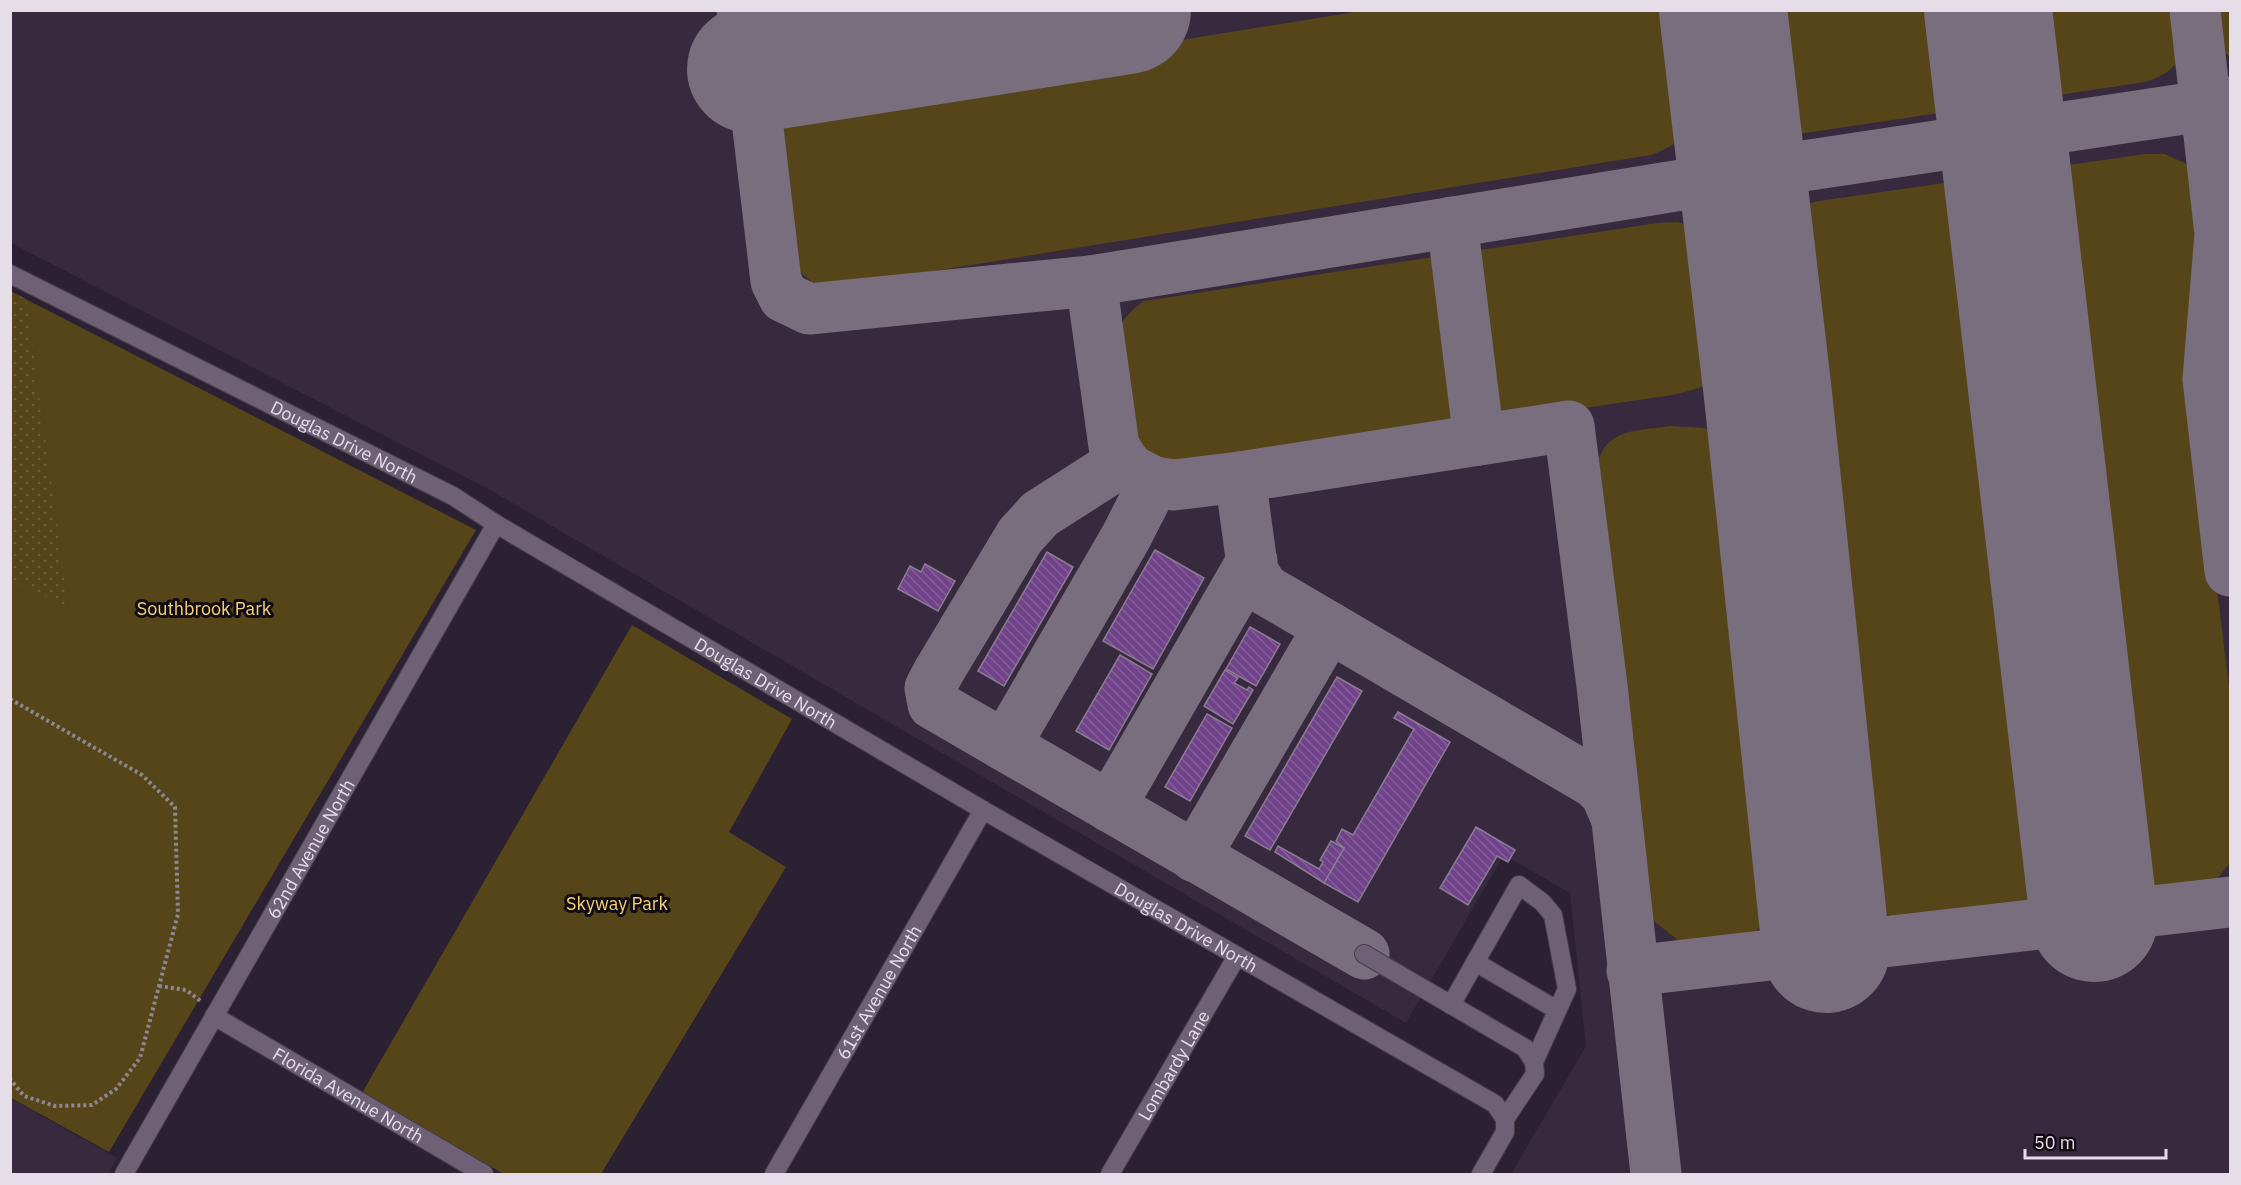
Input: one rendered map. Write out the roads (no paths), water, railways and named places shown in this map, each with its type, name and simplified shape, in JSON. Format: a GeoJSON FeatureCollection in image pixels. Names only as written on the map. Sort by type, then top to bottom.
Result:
{"type":"FeatureCollection","features":[{"type":"Feature","properties":{"kind":"street","name":"Douglas Drive North"},"geometry":{"type":"LineString","coordinates":[[10,274],[453,496],[496,524],[983,810],[1495,1104],[1505,1119]]}},
{"type":"Feature","properties":{"kind":"street","name":"62nd Avenue North"},"geometry":{"type":"LineString","coordinates":[[124,1174],[496,524]]}},
{"type":"Feature","properties":{"kind":"street","name":"61st Avenue North"},"geometry":{"type":"LineString","coordinates":[[774,1174],[983,810]]}},
{"type":"Feature","properties":{"kind":"street"},"geometry":{"type":"LineString","coordinates":[[1451,1005],[1519,885],[1528,890],[1553,915],[1567,989],[1534,1062]]}},
{"type":"Feature","properties":{"kind":"street"},"geometry":{"type":"LineString","coordinates":[[1364,954],[1525,1048],[1534,1062],[1535,1074],[1505,1119],[1505,1132],[1480,1174]]}},
{"type":"Feature","properties":{"kind":"street","name":"Lombardy Lane"},"geometry":{"type":"LineString","coordinates":[[1110,1174],[1236,956]]}},
{"type":"Feature","properties":{"kind":"street"},"geometry":{"type":"LineString","coordinates":[[1475,962],[1557,1010]]}},
{"type":"Feature","properties":{"kind":"street","name":"Florida Avenue North"},"geometry":{"type":"LineString","coordinates":[[214,1016],[484,1174]]}},
{"type":"Feature","properties":{"kind":"park label","name":"Southbrook Park"},"geometry":{"type":"Point","coordinates":[204,608]}},
{"type":"Feature","properties":{"kind":"park label","name":"Skyway Park"},"geometry":{"type":"Point","coordinates":[617,903]}}]}
